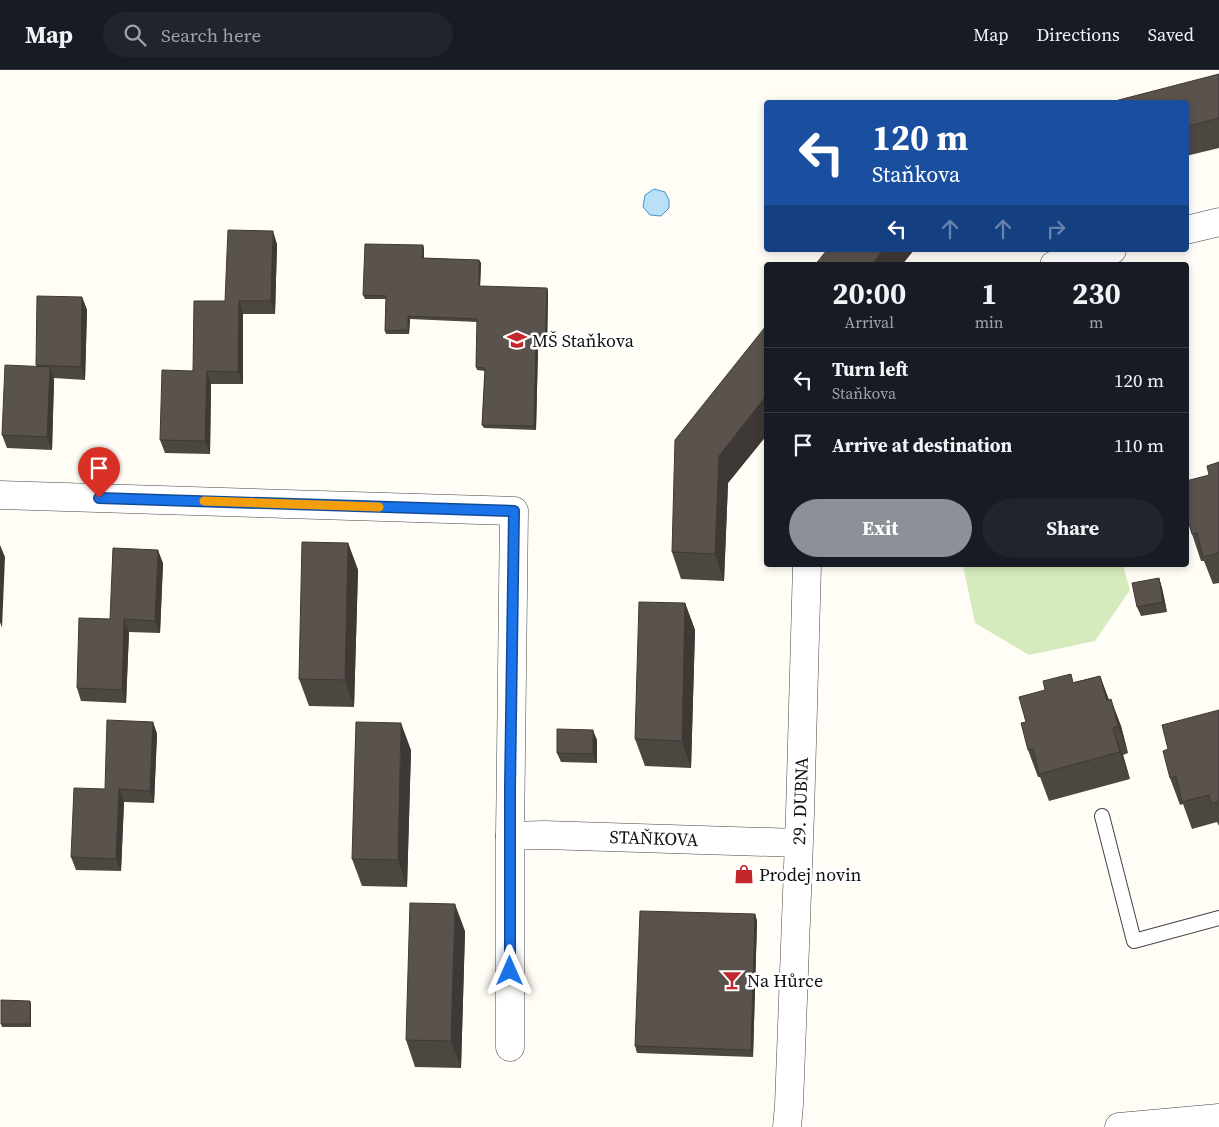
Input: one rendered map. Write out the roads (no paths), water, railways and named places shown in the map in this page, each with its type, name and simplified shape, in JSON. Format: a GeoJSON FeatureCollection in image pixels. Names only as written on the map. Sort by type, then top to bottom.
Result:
{"type":"FeatureCollection","features":[{"type":"Feature","properties":{"kind":"street"},"geometry":{"type":"LineString","coordinates":[[1189,229],[1219,222]]}},
{"type":"Feature","properties":{"kind":"street"},"geometry":{"type":"LineString","coordinates":[[1066,262],[1104,252]]}},
{"type":"Feature","properties":{"kind":"street"},"geometry":{"type":"LineString","coordinates":[[0,495],[514,511],[510,836],[510,1047]]}},
{"type":"Feature","properties":{"kind":"street","name":"29. DUBNA"},"geometry":{"type":"LineString","coordinates":[[787,1127],[807,567]]}},
{"type":"Feature","properties":{"kind":"street","name":"STAŇKOVA"},"geometry":{"type":"LineString","coordinates":[[510,836],[798,843]]}},
{"type":"Feature","properties":{"kind":"street"},"geometry":{"type":"LineString","coordinates":[[1119,1127],[1219,1118]]}},
{"type":"Feature","properties":{"kind":"lane"},"geometry":{"type":"LineString","coordinates":[[1102,816],[1134,940],[1219,918]]}},
{"type":"Feature","properties":{"kind":"water"},"geometry":{"type":"Polygon","coordinates":[[[654,189],[665,192],[669,200],[669,208],[661,216],[650,215],[643,207],[645,195],[654,189]]]}},
{"type":"Feature","properties":{"kind":"place","name":"MŠ Staňkova"},"geometry":{"type":"Point","coordinates":[517,340]}},
{"type":"Feature","properties":{"kind":"place","name":"Prodej novin"},"geometry":{"type":"Point","coordinates":[744,874]}},
{"type":"Feature","properties":{"kind":"place","name":"Na Hůrce"},"geometry":{"type":"Point","coordinates":[732,980]}}]}
